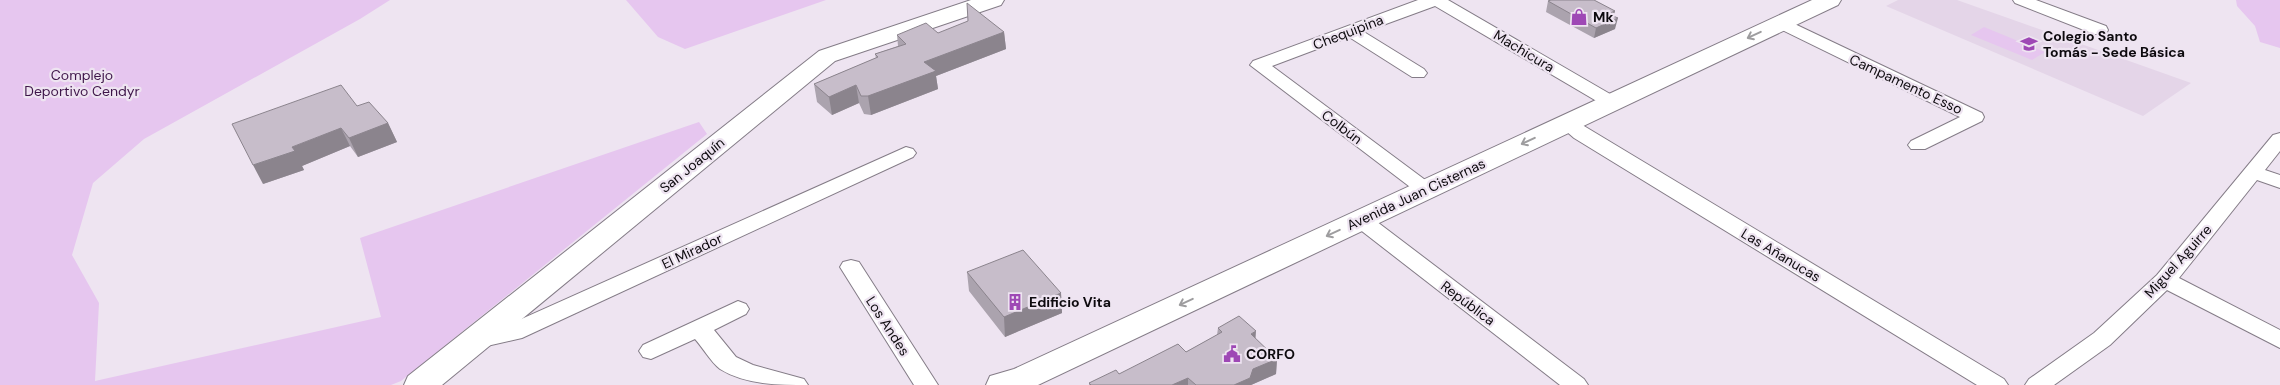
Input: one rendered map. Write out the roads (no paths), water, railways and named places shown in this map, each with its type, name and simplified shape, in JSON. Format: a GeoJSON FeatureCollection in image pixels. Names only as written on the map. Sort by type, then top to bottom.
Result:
{"type":"FeatureCollection","features":[{"type":"Feature","properties":{"kind":"main road","name":"San Joaquín"},"geometry":{"type":"LineString","coordinates":[[420,385],[827,56],[993,0]]}},
{"type":"Feature","properties":{"kind":"main road","name":"Avenida Juan Cisternas"},"geometry":{"type":"LineString","coordinates":[[1002,385],[1026,377],[1830,0]]}},
{"type":"Feature","properties":{"kind":"street"},"geometry":{"type":"LineString","coordinates":[[2021,0],[2100,30]]}},
{"type":"Feature","properties":{"kind":"street","name":"Chequipina"},"geometry":{"type":"LineString","coordinates":[[1259,65],[1430,1],[1438,1]]}},
{"type":"Feature","properties":{"kind":"street","name":"Machicura"},"geometry":{"type":"LineString","coordinates":[[1438,1],[1611,102]]}},
{"type":"Feature","properties":{"kind":"street","name":"Campamento Esso"},"geometry":{"type":"LineString","coordinates":[[1782,23],[1975,117],[1918,145]]}},
{"type":"Feature","properties":{"kind":"street"},"geometry":{"type":"LineString","coordinates":[[1351,31],[1418,74]]}},
{"type":"Feature","properties":{"kind":"street","name":"Colbún"},"geometry":{"type":"LineString","coordinates":[[1259,65],[1425,189]]}},
{"type":"Feature","properties":{"kind":"street","name":"Las Añanucas"},"geometry":{"type":"LineString","coordinates":[[1567,124],[1589,140],[1996,385]]}},
{"type":"Feature","properties":{"kind":"street","name":"Miguel Aguirre"},"geometry":{"type":"LineString","coordinates":[[2037,385],[2102,339],[2165,280],[2280,139]]}},
{"type":"Feature","properties":{"kind":"street","name":"El Mirador"},"geometry":{"type":"LineString","coordinates":[[475,341],[514,332],[906,153]]}},
{"type":"Feature","properties":{"kind":"street"},"geometry":{"type":"LineString","coordinates":[[2254,172],[2280,182]]}},
{"type":"Feature","properties":{"kind":"street","name":"República"},"geometry":{"type":"LineString","coordinates":[[1361,220],[1576,385]]}},
{"type":"Feature","properties":{"kind":"street","name":"Los Andes"},"geometry":{"type":"LineString","coordinates":[[850,267],[926,385]]}},
{"type":"Feature","properties":{"kind":"street"},"geometry":{"type":"LineString","coordinates":[[2165,280],[2280,340]]}},
{"type":"Feature","properties":{"kind":"street"},"geometry":{"type":"LineString","coordinates":[[651,351],[738,309]]}},
{"type":"Feature","properties":{"kind":"street"},"geometry":{"type":"LineString","coordinates":[[700,328],[728,363],[746,372],[796,385]]}},
{"type":"Feature","properties":{"kind":"place","name":"Mk"},"geometry":{"type":"Point","coordinates":[1579,17]}},
{"type":"Feature","properties":{"kind":"place","name":"Colegio Santo Tomás - Sede Básica"},"geometry":{"type":"Point","coordinates":[2029,44]}},
{"type":"Feature","properties":{"kind":"place","name":"Edificio Vita"},"geometry":{"type":"Point","coordinates":[1015,302]}},
{"type":"Feature","properties":{"kind":"place","name":"CORFO"},"geometry":{"type":"Point","coordinates":[1232,354]}},
{"type":"Feature","properties":{"kind":"park label","name":"Complejo Deportivo Cendyr"},"geometry":{"type":"Point","coordinates":[82,84]}}]}
